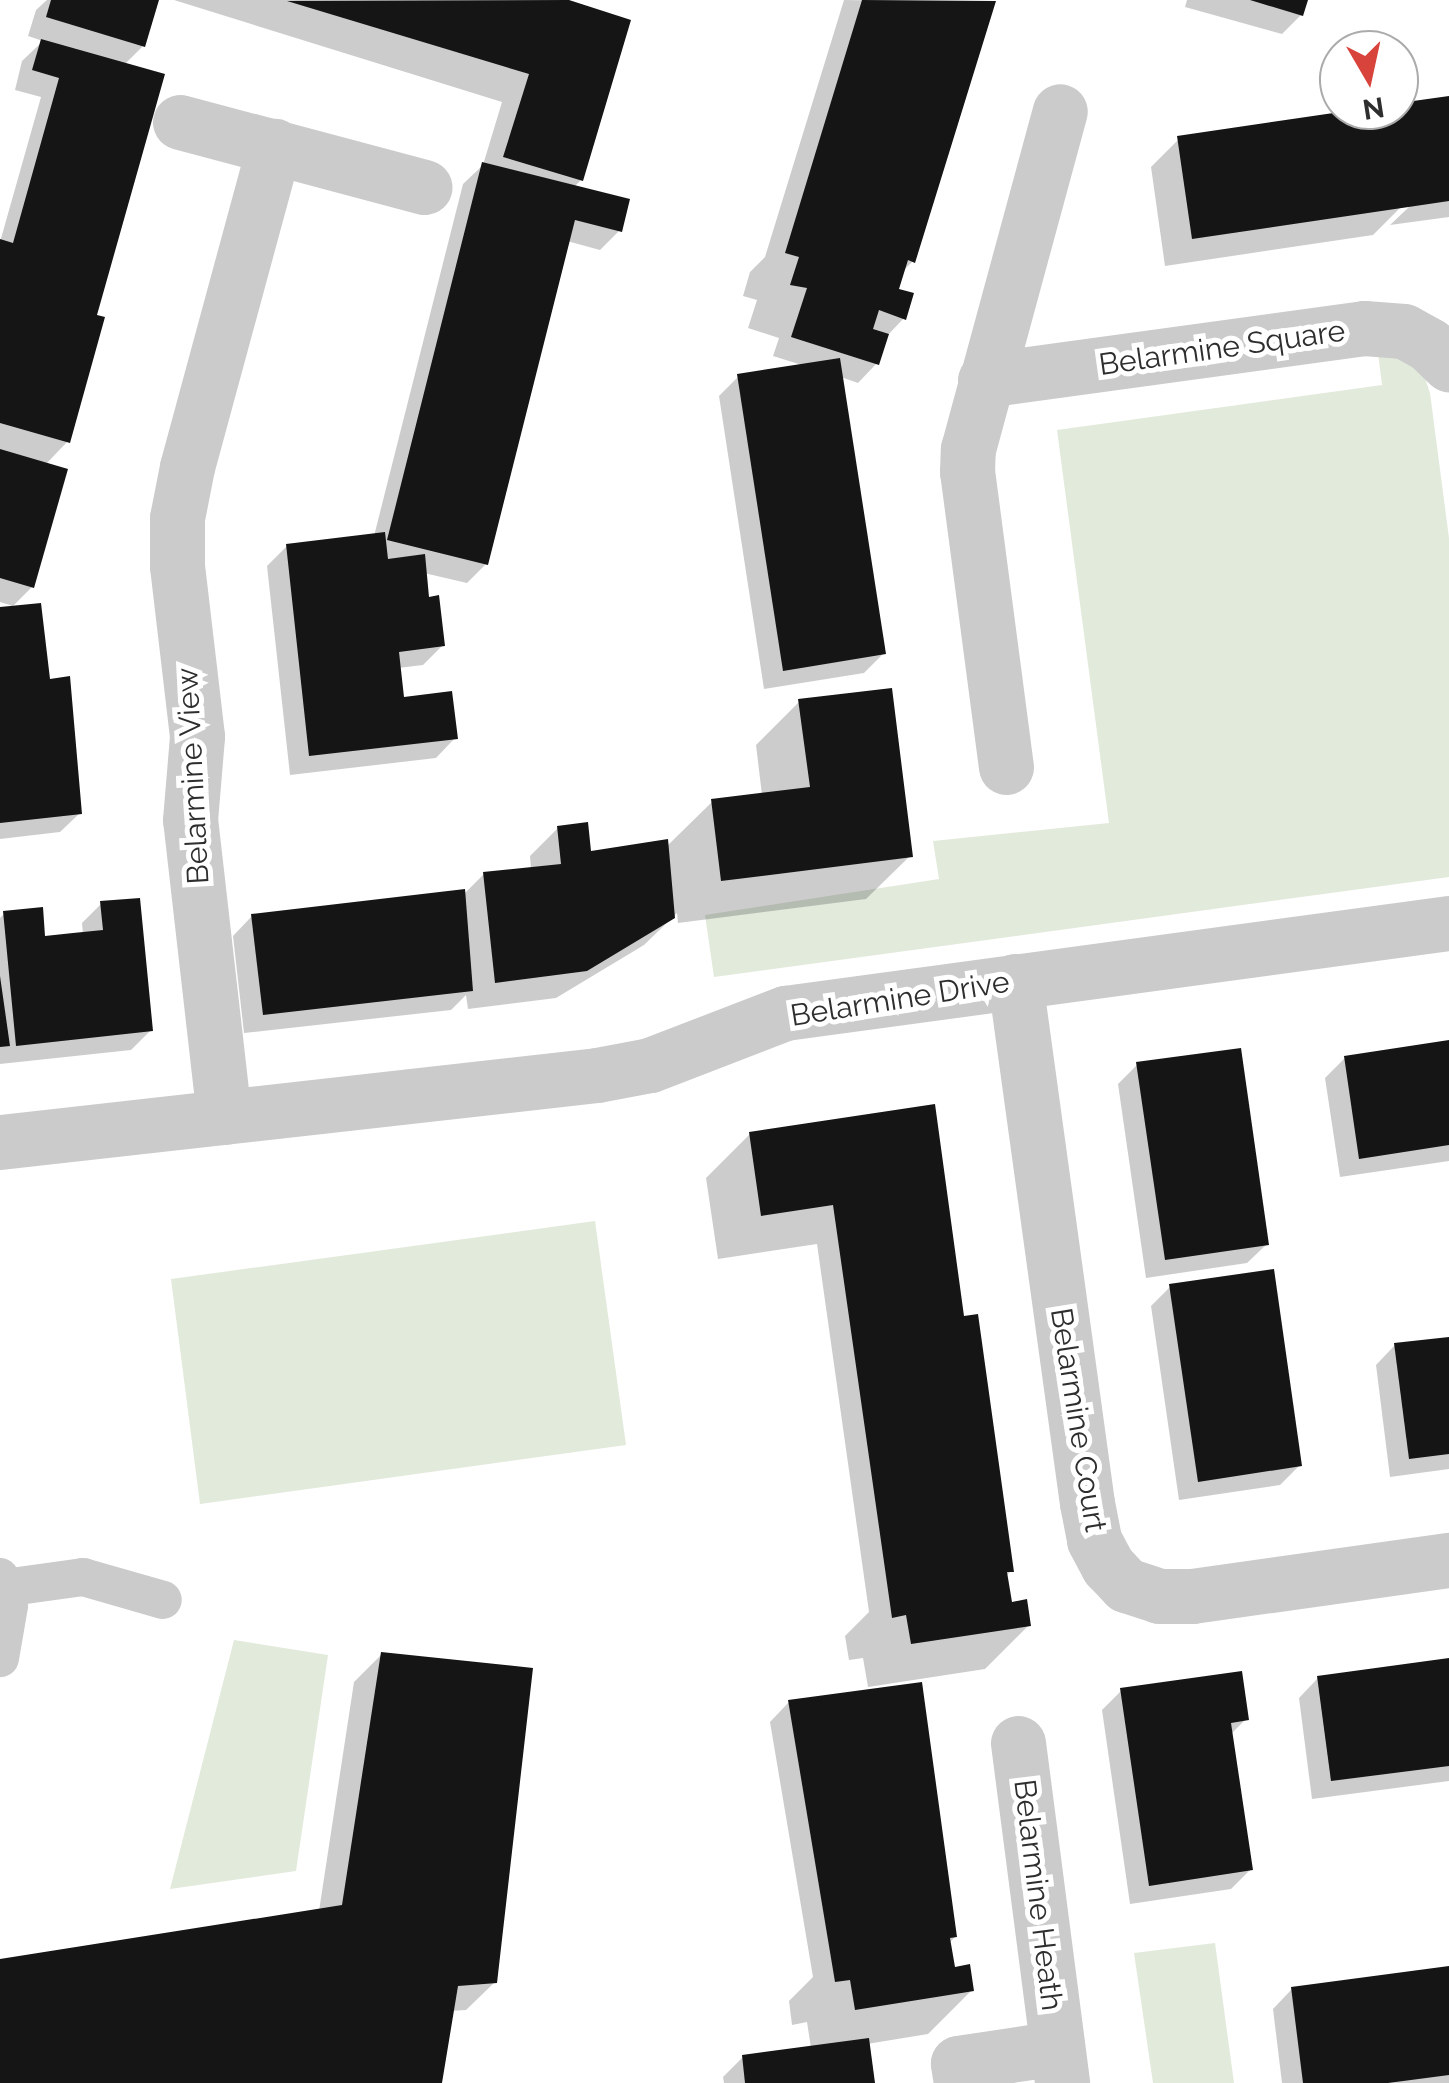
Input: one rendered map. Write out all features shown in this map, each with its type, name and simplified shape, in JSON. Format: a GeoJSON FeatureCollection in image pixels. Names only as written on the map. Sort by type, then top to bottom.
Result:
{"type":"FeatureCollection","features":[{"type":"Feature","properties":{"kind":"street"},"geometry":{"type":"LineString","coordinates":[[1006,768],[967,472],[968,448],[1060,111]]}},
{"type":"Feature","properties":{"kind":"street"},"geometry":{"type":"LineString","coordinates":[[180,122],[424,187]]}},
{"type":"Feature","properties":{"kind":"street","name":"Belarmine View"},"geometry":{"type":"LineString","coordinates":[[224,1117],[190,820],[197,736],[177,566],[177,518],[186,467],[274,146]]}},
{"type":"Feature","properties":{"kind":"street","name":"Belarmine Square"},"geometry":{"type":"LineString","coordinates":[[985,380],[1364,328],[1404,332],[1429,344],[1449,364]]}},
{"type":"Feature","properties":{"kind":"street","name":"Belarmine Drive"},"geometry":{"type":"LineString","coordinates":[[0,1142],[597,1075],[650,1064],[785,1014],[1449,923]]}},
{"type":"Feature","properties":{"kind":"street","name":"Belarmine Court"},"geometry":{"type":"LineString","coordinates":[[1016,981],[1086,1502],[1094,1540],[1108,1566],[1126,1585],[1159,1596],[1192,1596],[1449,1560]]}},
{"type":"Feature","properties":{"kind":"street","name":"Belarmine Heath"},"geometry":{"type":"LineString","coordinates":[[961,2083],[958,2063],[1060,2066],[1018,1742]]}},
{"type":"Feature","properties":{"kind":"lane"},"geometry":{"type":"LineString","coordinates":[[0,1658],[8,1606],[2,1582],[82,1578],[164,1600]]}},
{"type":"Feature","properties":{"kind":"shaded area"},"geometry":{"type":"Polygon","coordinates":[[[1377,345],[1420,363],[1430,393],[1449,538],[1449,877],[714,977],[705,915],[939,879],[933,841],[1109,823],[1057,430],[1382,385],[1377,345]]]}},
{"type":"Feature","properties":{"kind":"shaded area"},"geometry":{"type":"Polygon","coordinates":[[[595,1221],[626,1445],[200,1504],[171,1279],[595,1221]]]}},
{"type":"Feature","properties":{"kind":"shaded area"},"geometry":{"type":"Polygon","coordinates":[[[234,1640],[328,1655],[296,1871],[170,1889],[234,1640]]]}},
{"type":"Feature","properties":{"kind":"shaded area"},"geometry":{"type":"Polygon","coordinates":[[[1215,1943],[1234,2083],[1153,2083],[1134,1953],[1215,1943]]]}},
{"type":"Feature","properties":{"kind":"building"},"geometry":{"type":"Polygon","coordinates":[[[51,0],[159,0],[145,47],[46,17],[51,0]]]}},
{"type":"Feature","properties":{"kind":"building"},"geometry":{"type":"Polygon","coordinates":[[[569,0],[631,20],[583,181],[503,157],[529,74],[287,1],[569,0]]]}},
{"type":"Feature","properties":{"kind":"building"},"geometry":{"type":"Polygon","coordinates":[[[862,0],[996,1],[915,263],[908,260],[899,289],[914,293],[906,320],[879,310],[873,329],[889,334],[879,365],[791,337],[807,288],[790,285],[799,257],[785,253],[862,0]]]}},
{"type":"Feature","properties":{"kind":"building"},"geometry":{"type":"Polygon","coordinates":[[[1250,0],[1308,0],[1303,16],[1250,0]]]}},
{"type":"Feature","properties":{"kind":"building"},"geometry":{"type":"Polygon","coordinates":[[[41,39],[165,74],[97,315],[105,317],[70,443],[0,423],[0,239],[13,243],[59,78],[32,70],[41,39]]]}},
{"type":"Feature","properties":{"kind":"building"},"geometry":{"type":"Polygon","coordinates":[[[1449,96],[1449,201],[1192,239],[1177,136],[1319,115],[1319,130],[1419,130],[1419,100],[1449,96]]]}},
{"type":"Feature","properties":{"kind":"building"},"geometry":{"type":"Polygon","coordinates":[[[482,162],[630,199],[622,232],[575,220],[488,565],[387,540],[482,162]]]}},
{"type":"Feature","properties":{"kind":"building"},"geometry":{"type":"Polygon","coordinates":[[[840,358],[886,654],[783,671],[737,374],[840,358]]]}},
{"type":"Feature","properties":{"kind":"building"},"geometry":{"type":"Polygon","coordinates":[[[0,449],[68,469],[34,588],[0,578],[0,449]]]}},
{"type":"Feature","properties":{"kind":"building"},"geometry":{"type":"Polygon","coordinates":[[[385,532],[388,559],[425,554],[429,597],[439,595],[445,646],[399,652],[404,697],[452,691],[458,739],[309,756],[286,544],[385,532]]]}},
{"type":"Feature","properties":{"kind":"building"},"geometry":{"type":"Polygon","coordinates":[[[41,603],[50,679],[70,676],[82,814],[0,823],[0,607],[41,603]]]}},
{"type":"Feature","properties":{"kind":"building"},"geometry":{"type":"Polygon","coordinates":[[[892,688],[913,857],[721,881],[711,799],[810,787],[798,699],[892,688]]]}},
{"type":"Feature","properties":{"kind":"building"},"geometry":{"type":"Polygon","coordinates":[[[588,822],[591,851],[668,839],[675,918],[587,971],[495,983],[483,872],[561,864],[557,826],[588,822]]]}},
{"type":"Feature","properties":{"kind":"building"},"geometry":{"type":"Polygon","coordinates":[[[465,889],[473,991],[263,1015],[251,914],[465,889]]]}},
{"type":"Feature","properties":{"kind":"building"},"geometry":{"type":"Polygon","coordinates":[[[140,898],[153,1031],[16,1046],[3,911],[43,907],[45,936],[103,930],[100,901],[140,898]]]}},
{"type":"Feature","properties":{"kind":"building"},"geometry":{"type":"Polygon","coordinates":[[[0,976],[10,1046],[0,1047],[0,976]]]}},
{"type":"Feature","properties":{"kind":"building"},"geometry":{"type":"Polygon","coordinates":[[[1449,1040],[1449,1145],[1359,1159],[1344,1056],[1449,1040]]]}},
{"type":"Feature","properties":{"kind":"building"},"geometry":{"type":"Polygon","coordinates":[[[1241,1048],[1269,1245],[1165,1260],[1136,1062],[1241,1048]]]}},
{"type":"Feature","properties":{"kind":"building"},"geometry":{"type":"Polygon","coordinates":[[[935,1104],[964,1316],[978,1314],[1014,1572],[1007,1572],[1012,1602],[1027,1599],[1031,1626],[911,1644],[906,1615],[892,1618],[833,1205],[761,1216],[749,1132],[935,1104]]]}},
{"type":"Feature","properties":{"kind":"building"},"geometry":{"type":"Polygon","coordinates":[[[1274,1269],[1302,1466],[1198,1482],[1169,1284],[1274,1269]]]}},
{"type":"Feature","properties":{"kind":"building"},"geometry":{"type":"Polygon","coordinates":[[[1449,1337],[1449,1454],[1409,1459],[1394,1343],[1449,1337]]]}},
{"type":"Feature","properties":{"kind":"building"},"geometry":{"type":"Polygon","coordinates":[[[381,1652],[533,1668],[497,1983],[458,1986],[442,2083],[0,2083],[0,1959],[342,1905],[381,1652]]]}},
{"type":"Feature","properties":{"kind":"building"},"geometry":{"type":"Polygon","coordinates":[[[1449,1658],[1449,1766],[1331,1781],[1317,1676],[1449,1658]]]}},
{"type":"Feature","properties":{"kind":"building"},"geometry":{"type":"Polygon","coordinates":[[[1242,1671],[1249,1720],[1231,1723],[1253,1870],[1149,1886],[1120,1688],[1242,1671]]]}},
{"type":"Feature","properties":{"kind":"building"},"geometry":{"type":"Polygon","coordinates":[[[922,1682],[957,1937],[950,1938],[955,1967],[970,1964],[974,1991],[855,2010],[850,1980],[835,1982],[788,1700],[922,1682]]]}},
{"type":"Feature","properties":{"kind":"building"},"geometry":{"type":"Polygon","coordinates":[[[1449,1966],[1449,2075],[1388,2083],[1303,2083],[1291,1987],[1449,1966]]]}},
{"type":"Feature","properties":{"kind":"building"},"geometry":{"type":"Polygon","coordinates":[[[869,2038],[875,2083],[745,2083],[742,2055],[869,2038]]]}}]}
